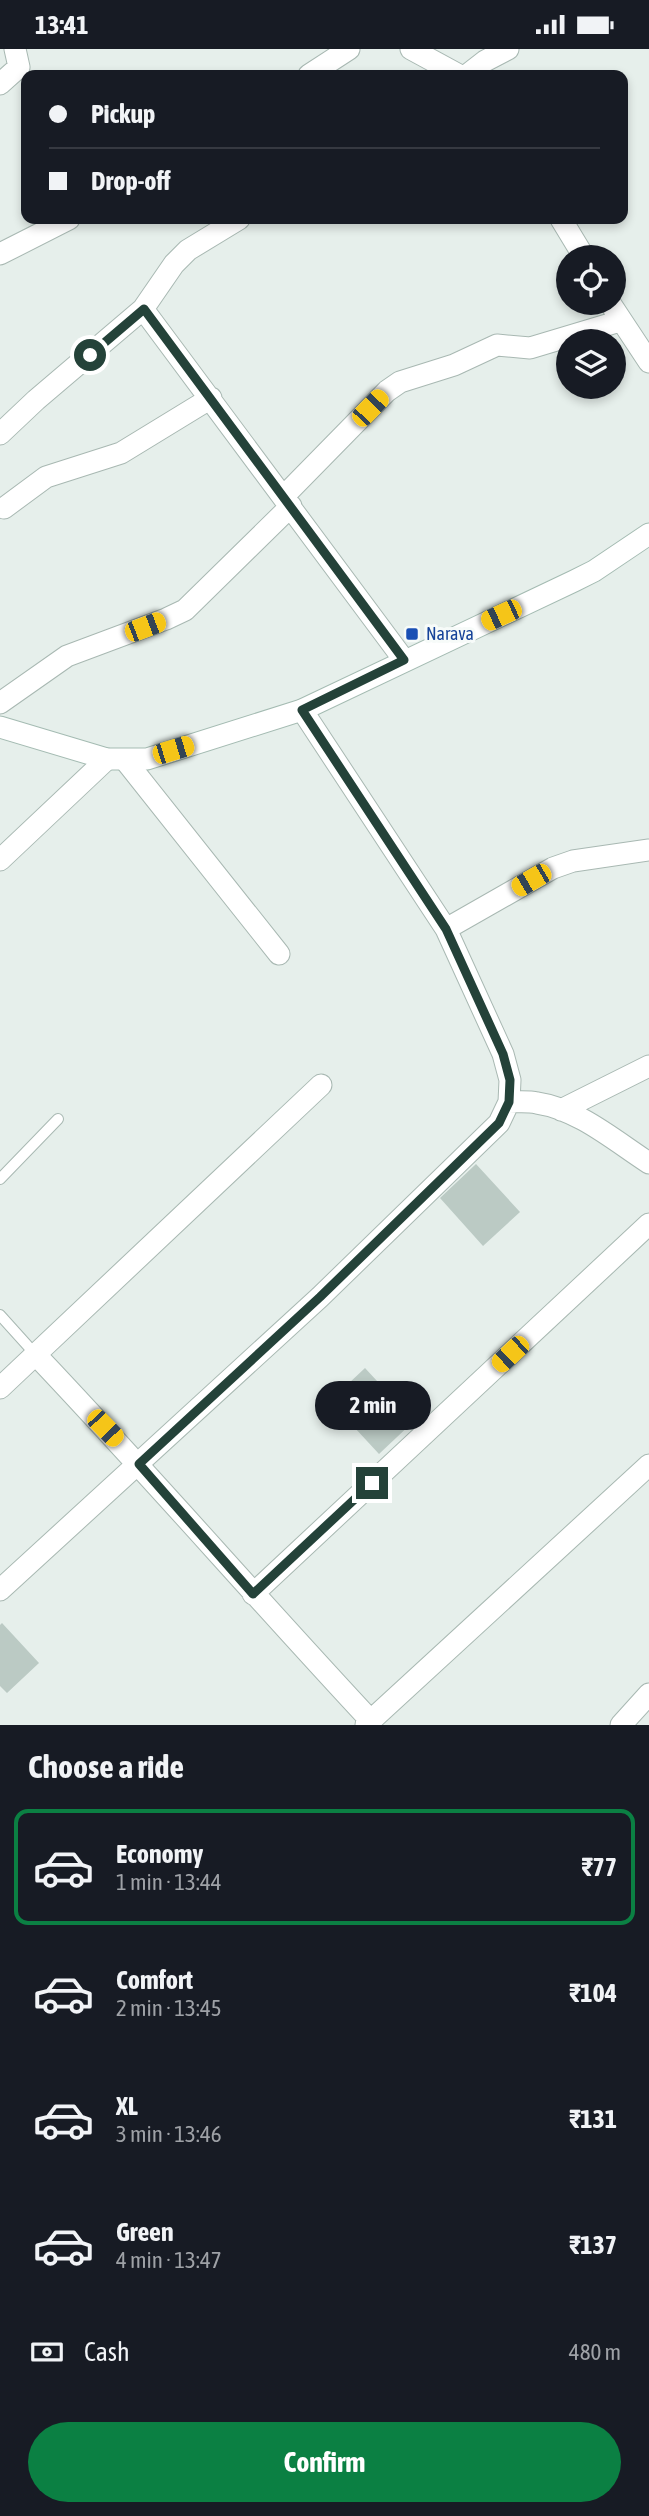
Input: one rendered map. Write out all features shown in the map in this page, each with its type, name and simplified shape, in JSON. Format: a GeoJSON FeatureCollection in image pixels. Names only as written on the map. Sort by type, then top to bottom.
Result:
{"type":"FeatureCollection","features":[{"type":"Feature","properties":{"kind":"street"},"geometry":{"type":"LineString","coordinates":[[0,84],[19,67],[15,49]]}},
{"type":"Feature","properties":{"kind":"street"},"geometry":{"type":"LineString","coordinates":[[317,70],[349,49]]}},
{"type":"Feature","properties":{"kind":"street"},"geometry":{"type":"LineString","coordinates":[[411,49],[450,70]]}},
{"type":"Feature","properties":{"kind":"street"},"geometry":{"type":"LineString","coordinates":[[473,70],[509,49]]}},
{"type":"Feature","properties":{"kind":"street"},"geometry":{"type":"LineString","coordinates":[[0,254],[59,224]]}},
{"type":"Feature","properties":{"kind":"street"},"geometry":{"type":"LineString","coordinates":[[0,434],[144,309],[174,264],[188,250],[231,224]]}},
{"type":"Feature","properties":{"kind":"street"},"geometry":{"type":"LineString","coordinates":[[564,224],[577,245]]}},
{"type":"Feature","properties":{"kind":"street"},"geometry":{"type":"LineString","coordinates":[[144,309],[404,660]]}},
{"type":"Feature","properties":{"kind":"street"},"geometry":{"type":"LineString","coordinates":[[0,703],[67,656],[185,610],[387,391],[400,382],[454,365],[497,345],[530,348],[608,315]]}},
{"type":"Feature","properties":{"kind":"street"},"geometry":{"type":"LineString","coordinates":[[617,315],[649,362]]}},
{"type":"Feature","properties":{"kind":"street"},"geometry":{"type":"LineString","coordinates":[[5,508],[46,477],[121,453],[211,398]]}},
{"type":"Feature","properties":{"kind":"street"},"geometry":{"type":"LineString","coordinates":[[0,727],[116,759],[147,759],[302,710],[594,571],[649,534]]}},
{"type":"Feature","properties":{"kind":"street"},"geometry":{"type":"LineString","coordinates":[[0,1590],[320,1297],[499,1123],[509,1102],[510,1080],[503,1054],[446,929],[302,710]]}},
{"type":"Feature","properties":{"kind":"street"},"geometry":{"type":"LineString","coordinates":[[0,860],[116,759]]}},
{"type":"Feature","properties":{"kind":"street"},"geometry":{"type":"LineString","coordinates":[[116,759],[279,954]]}},
{"type":"Feature","properties":{"kind":"street"},"geometry":{"type":"LineString","coordinates":[[446,929],[553,867],[573,860],[649,850]]}},
{"type":"Feature","properties":{"kind":"street"},"geometry":{"type":"LineString","coordinates":[[561,1110],[649,1066]]}},
{"type":"Feature","properties":{"kind":"street"},"geometry":{"type":"LineString","coordinates":[[0,1388],[321,1085]]}},
{"type":"Feature","properties":{"kind":"street"},"geometry":{"type":"LineString","coordinates":[[509,1102],[538,1103],[561,1110],[583,1120],[649,1163]]}},
{"type":"Feature","properties":{"kind":"street"},"geometry":{"type":"LineString","coordinates":[[253,1594],[649,1224]]}},
{"type":"Feature","properties":{"kind":"street"},"geometry":{"type":"LineString","coordinates":[[36,1355],[139,1464],[368,1723],[649,1465]]}},
{"type":"Feature","properties":{"kind":"street"},"geometry":{"type":"LineString","coordinates":[[621,1725],[649,1694]]}},
{"type":"Feature","properties":{"kind":"lane"},"geometry":{"type":"LineString","coordinates":[[0,1179],[58,1119]]}},
{"type":"Feature","properties":{"kind":"lane"},"geometry":{"type":"LineString","coordinates":[[0,1315],[36,1355]]}},
{"type":"Feature","properties":{"kind":"building"},"geometry":{"type":"Polygon","coordinates":[[[476,1164],[520,1212],[483,1246],[440,1198],[476,1164]]]}},
{"type":"Feature","properties":{"kind":"building"},"geometry":{"type":"Polygon","coordinates":[[[365,1368],[414,1421],[379,1454],[330,1401],[365,1368]]]}},
{"type":"Feature","properties":{"kind":"building"},"geometry":{"type":"Polygon","coordinates":[[[2,1623],[39,1663],[7,1693],[0,1686],[2,1623]]]}},
{"type":"Feature","properties":{"kind":"place","name":"Narava"},"geometry":{"type":"Point","coordinates":[412,634]}},
{"type":"Feature","properties":{"kind":"route"},"geometry":{"type":"LineString","coordinates":[[90,355],[144,309],[404,660],[302,710],[446,929],[503,1054],[510,1080],[509,1102],[499,1123],[320,1297],[139,1464],[253,1594],[372,1483]]}}]}
